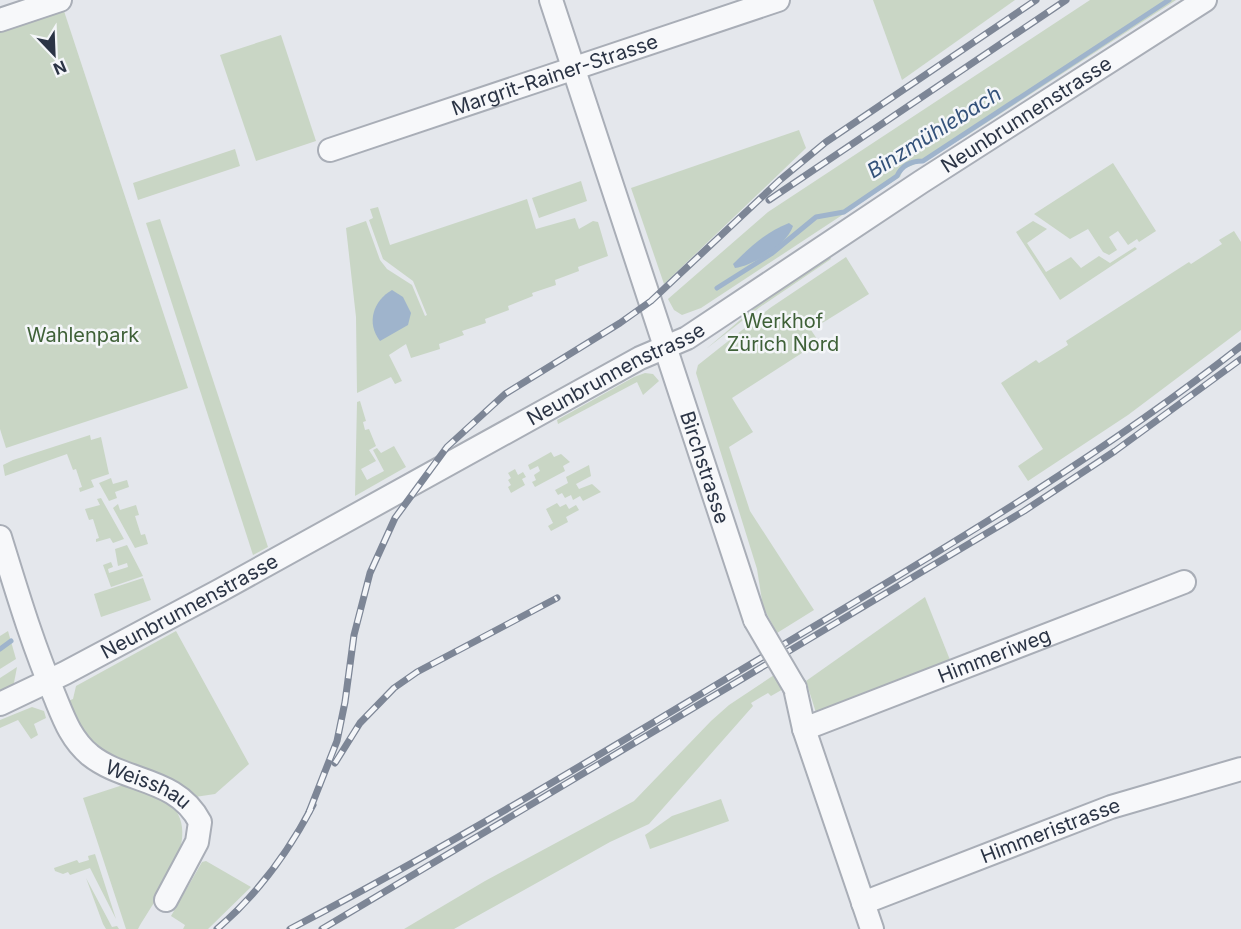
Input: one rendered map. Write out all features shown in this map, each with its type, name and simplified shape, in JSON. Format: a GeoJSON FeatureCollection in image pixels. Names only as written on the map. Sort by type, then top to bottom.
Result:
{"type":"FeatureCollection","features":[{"type":"Feature","properties":{"kind":"street"},"geometry":{"type":"LineString","coordinates":[[0,20],[60,0]]}},
{"type":"Feature","properties":{"kind":"street","name":"Birchstrasse"},"geometry":{"type":"LineString","coordinates":[[551,0],[755,620],[795,688],[804,729],[872,929]]}},
{"type":"Feature","properties":{"kind":"street","name":"Margrit-Rainer-Strasse"},"geometry":{"type":"LineString","coordinates":[[330,150],[778,0]]}},
{"type":"Feature","properties":{"kind":"street","name":"Neunbrunnenstrasse"},"geometry":{"type":"LineString","coordinates":[[0,704],[219,591],[640,358],[687,338],[921,182],[1205,0]]}},
{"type":"Feature","properties":{"kind":"street","name":"Weisshau"},"geometry":{"type":"LineString","coordinates":[[0,537],[36,654],[72,737],[90,755],[102,763],[168,789],[186,801],[200,822],[200,834],[166,900]]}},
{"type":"Feature","properties":{"kind":"street","name":"Himmeriweg"},"geometry":{"type":"LineString","coordinates":[[804,729],[1184,582]]}},
{"type":"Feature","properties":{"kind":"street","name":"Himmeristrasse"},"geometry":{"type":"LineString","coordinates":[[863,903],[1111,807],[1241,769]]}},
{"type":"Feature","properties":{"kind":"green space"},"geometry":{"type":"Polygon","coordinates":[[[873,0],[1015,0],[902,80],[873,0]]]}},
{"type":"Feature","properties":{"kind":"green space"},"geometry":{"type":"Polygon","coordinates":[[[1090,0],[1176,0],[966,136],[923,161],[903,169],[900,177],[701,308],[682,315],[674,310],[668,299],[768,212],[1090,0]]]}},
{"type":"Feature","properties":{"kind":"green space","name":"Wahlenpark"},"geometry":{"type":"Polygon","coordinates":[[[64,11],[188,388],[6,448],[0,429],[0,32],[64,11]]]}},
{"type":"Feature","properties":{"kind":"green space"},"geometry":{"type":"Polygon","coordinates":[[[281,35],[316,141],[256,161],[220,55],[281,35]]]}},
{"type":"Feature","properties":{"kind":"green space"},"geometry":{"type":"Polygon","coordinates":[[[799,130],[806,148],[664,284],[631,188],[799,130]]]}},
{"type":"Feature","properties":{"kind":"green space"},"geometry":{"type":"Polygon","coordinates":[[[235,149],[240,166],[138,200],[133,183],[235,149]]]}},
{"type":"Feature","properties":{"kind":"green space"},"geometry":{"type":"Polygon","coordinates":[[[1113,163],[1156,231],[1139,242],[1137,239],[1128,245],[1118,231],[1109,237],[1117,250],[1109,255],[1103,252],[1088,229],[1070,239],[1034,214],[1113,163]]]}},
{"type":"Feature","properties":{"kind":"green space"},"geometry":{"type":"Polygon","coordinates":[[[581,181],[587,201],[539,218],[532,198],[581,181]]]}},
{"type":"Feature","properties":{"kind":"green space"},"geometry":{"type":"Polygon","coordinates":[[[527,199],[536,229],[575,218],[579,229],[593,221],[598,222],[608,256],[578,267],[579,271],[555,280],[556,285],[532,293],[533,296],[508,306],[509,310],[485,319],[486,323],[462,331],[464,335],[439,344],[440,349],[411,358],[406,344],[389,355],[402,381],[395,384],[391,377],[357,393],[356,317],[346,228],[366,221],[380,260],[387,269],[412,285],[425,316],[427,315],[413,281],[383,259],[369,220],[373,218],[370,209],[378,207],[390,245],[527,199]]]}},
{"type":"Feature","properties":{"kind":"green space"},"geometry":{"type":"Polygon","coordinates":[[[160,219],[268,547],[253,555],[146,223],[160,219]]]}},
{"type":"Feature","properties":{"kind":"green space"},"geometry":{"type":"Polygon","coordinates":[[[1033,221],[1047,229],[1027,243],[1046,272],[1071,257],[1081,268],[1099,256],[1110,263],[1135,247],[1137,249],[1060,300],[1016,232],[1033,221]]]}},
{"type":"Feature","properties":{"kind":"green space"},"geometry":{"type":"Polygon","coordinates":[[[1234,231],[1241,242],[1241,330],[1128,415],[1028,481],[1018,466],[1043,449],[1001,383],[1036,360],[1039,363],[1068,345],[1066,341],[1189,262],[1191,264],[1222,244],[1219,240],[1234,231]]]}},
{"type":"Feature","properties":{"kind":"green space"},"geometry":{"type":"Polygon","coordinates":[[[829,256],[831,259],[760,307],[706,349],[759,304],[829,256]]]}},
{"type":"Feature","properties":{"kind":"green space","name":"Werkhof Zürich Nord"},"geometry":{"type":"Polygon","coordinates":[[[846,257],[869,294],[811,330],[819,342],[732,398],[753,432],[729,447],[750,511],[814,610],[777,633],[763,607],[757,569],[696,373],[698,365],[770,308],[846,257]]]}},
{"type":"Feature","properties":{"kind":"green space"},"geometry":{"type":"Polygon","coordinates":[[[645,373],[653,374],[659,381],[643,395],[637,382],[558,424],[557,420],[645,373]]]}},
{"type":"Feature","properties":{"kind":"green space"},"geometry":{"type":"Polygon","coordinates":[[[360,401],[366,421],[363,422],[365,430],[369,429],[376,446],[369,450],[376,461],[361,469],[367,480],[384,471],[373,450],[377,448],[381,453],[394,446],[406,467],[355,496],[357,402],[360,401]]]}},
{"type":"Feature","properties":{"kind":"green space"},"geometry":{"type":"Polygon","coordinates":[[[90,435],[91,440],[101,437],[109,474],[91,480],[94,487],[80,492],[79,488],[82,487],[76,469],[73,470],[67,454],[5,476],[3,465],[13,460],[90,435]]]}},
{"type":"Feature","properties":{"kind":"green space"},"geometry":{"type":"Polygon","coordinates":[[[551,452],[554,457],[561,454],[570,462],[563,466],[565,471],[535,487],[532,482],[536,480],[534,475],[540,471],[538,466],[530,470],[528,465],[551,452]]]}},
{"type":"Feature","properties":{"kind":"green space"},"geometry":{"type":"Polygon","coordinates":[[[589,465],[591,476],[576,484],[579,489],[592,484],[601,492],[583,501],[580,496],[573,500],[571,495],[565,498],[562,493],[558,495],[555,490],[568,483],[566,477],[589,465]]]}},
{"type":"Feature","properties":{"kind":"green space"},"geometry":{"type":"Polygon","coordinates":[[[515,469],[518,475],[523,472],[526,477],[522,479],[525,485],[511,493],[508,480],[511,478],[508,473],[515,469]]]}},
{"type":"Feature","properties":{"kind":"green space"},"geometry":{"type":"Polygon","coordinates":[[[111,478],[113,484],[127,480],[129,487],[115,492],[117,498],[109,501],[99,483],[111,478]]]}},
{"type":"Feature","properties":{"kind":"green space"},"geometry":{"type":"Polygon","coordinates":[[[101,498],[124,539],[113,543],[110,538],[96,542],[99,538],[93,519],[89,520],[85,509],[100,505],[97,499],[101,498]]]}},
{"type":"Feature","properties":{"kind":"green space"},"geometry":{"type":"Polygon","coordinates":[[[557,503],[560,507],[566,504],[569,509],[576,505],[579,510],[566,517],[568,522],[551,531],[548,526],[553,523],[546,509],[557,503]]]}},
{"type":"Feature","properties":{"kind":"green space"},"geometry":{"type":"Polygon","coordinates":[[[118,504],[120,510],[136,505],[139,515],[135,516],[141,535],[145,534],[148,544],[135,548],[113,508],[118,504]]]}},
{"type":"Feature","properties":{"kind":"green space"},"geometry":{"type":"Polygon","coordinates":[[[127,545],[143,576],[111,587],[103,565],[111,562],[113,567],[108,569],[109,573],[128,567],[127,563],[118,566],[115,549],[127,545]]]}},
{"type":"Feature","properties":{"kind":"green space"},"geometry":{"type":"Polygon","coordinates":[[[143,578],[151,600],[101,617],[94,594],[143,578]]]}},
{"type":"Feature","properties":{"kind":"green space"},"geometry":{"type":"Polygon","coordinates":[[[925,597],[952,665],[817,716],[806,681],[925,597]]]}},
{"type":"Feature","properties":{"kind":"green space"},"geometry":{"type":"Polygon","coordinates":[[[8,631],[16,659],[0,669],[0,636],[8,631]]]}},
{"type":"Feature","properties":{"kind":"green space"},"geometry":{"type":"Polygon","coordinates":[[[176,631],[249,764],[215,794],[195,797],[113,759],[88,742],[68,701],[73,699],[76,686],[176,631]]]}},
{"type":"Feature","properties":{"kind":"green space"},"geometry":{"type":"Polygon","coordinates":[[[17,667],[13,688],[0,694],[0,678],[17,667]]]}},
{"type":"Feature","properties":{"kind":"green space"},"geometry":{"type":"Polygon","coordinates":[[[777,673],[785,688],[771,696],[768,693],[751,703],[753,706],[649,824],[610,842],[454,929],[404,929],[485,881],[634,801],[711,721],[729,705],[777,673]]]}},
{"type":"Feature","properties":{"kind":"green space"},"geometry":{"type":"Polygon","coordinates":[[[32,707],[44,711],[46,718],[34,724],[38,735],[31,739],[18,720],[0,728],[0,720],[32,707]]]}},
{"type":"Feature","properties":{"kind":"green space"},"geometry":{"type":"Polygon","coordinates":[[[129,783],[163,798],[176,811],[182,827],[181,845],[176,863],[138,929],[126,929],[83,798],[129,783]]]}},
{"type":"Feature","properties":{"kind":"green space"},"geometry":{"type":"Polygon","coordinates":[[[721,799],[729,821],[650,849],[645,835],[672,816],[721,799]]]}},
{"type":"Feature","properties":{"kind":"green space"},"geometry":{"type":"Polygon","coordinates":[[[95,854],[116,919],[90,868],[70,875],[68,872],[63,874],[55,871],[54,868],[77,860],[79,863],[89,860],[88,856],[95,854]]]}},
{"type":"Feature","properties":{"kind":"green space"},"geometry":{"type":"Polygon","coordinates":[[[206,861],[251,887],[208,929],[183,929],[185,925],[171,916],[202,862],[206,861]]]}},
{"type":"Feature","properties":{"kind":"green space"},"geometry":{"type":"Polygon","coordinates":[[[86,878],[112,927],[117,926],[119,929],[106,929],[86,878]]]}},
{"type":"Feature","properties":{"kind":"water"},"geometry":{"type":"Polygon","coordinates":[[[789,223],[793,226],[790,233],[777,247],[751,263],[735,268],[733,264],[752,246],[766,235],[789,223]]]}},
{"type":"Feature","properties":{"kind":"water"},"geometry":{"type":"Polygon","coordinates":[[[392,290],[403,297],[411,313],[408,325],[380,341],[373,327],[374,313],[380,300],[392,290]]]}},
{"type":"Feature","properties":{"kind":"waterway","name":"Binzmühlebach"},"geometry":{"type":"LineString","coordinates":[[717,288],[771,254],[816,217],[844,212],[897,176],[907,164],[923,161],[1169,0]]}},
{"type":"Feature","properties":{"kind":"waterway","name":"Binzmühlebach"},"geometry":{"type":"LineString","coordinates":[[0,649],[11,641]]}},
{"type":"Feature","properties":{"kind":"railway"},"geometry":{"type":"LineString","coordinates":[[309,812],[337,741],[354,635],[370,573],[395,518],[447,447],[505,394],[620,323],[651,301],[780,180],[826,142],[1036,0]]}},
{"type":"Feature","properties":{"kind":"railway"},"geometry":{"type":"LineString","coordinates":[[769,200],[1066,0]]}},
{"type":"Feature","properties":{"kind":"railway"},"geometry":{"type":"LineString","coordinates":[[290,929],[411,864],[530,795],[948,545],[1127,430],[1241,346]]}},
{"type":"Feature","properties":{"kind":"railway"},"geometry":{"type":"LineString","coordinates":[[322,929],[1024,511],[1115,451],[1241,359]]}},
{"type":"Feature","properties":{"kind":"railway"},"geometry":{"type":"LineString","coordinates":[[335,763],[360,723],[394,688],[417,672],[557,598]]}},
{"type":"Feature","properties":{"kind":"railway"},"geometry":{"type":"LineString","coordinates":[[217,929],[246,902],[271,872],[294,839],[313,805]]}}]}
